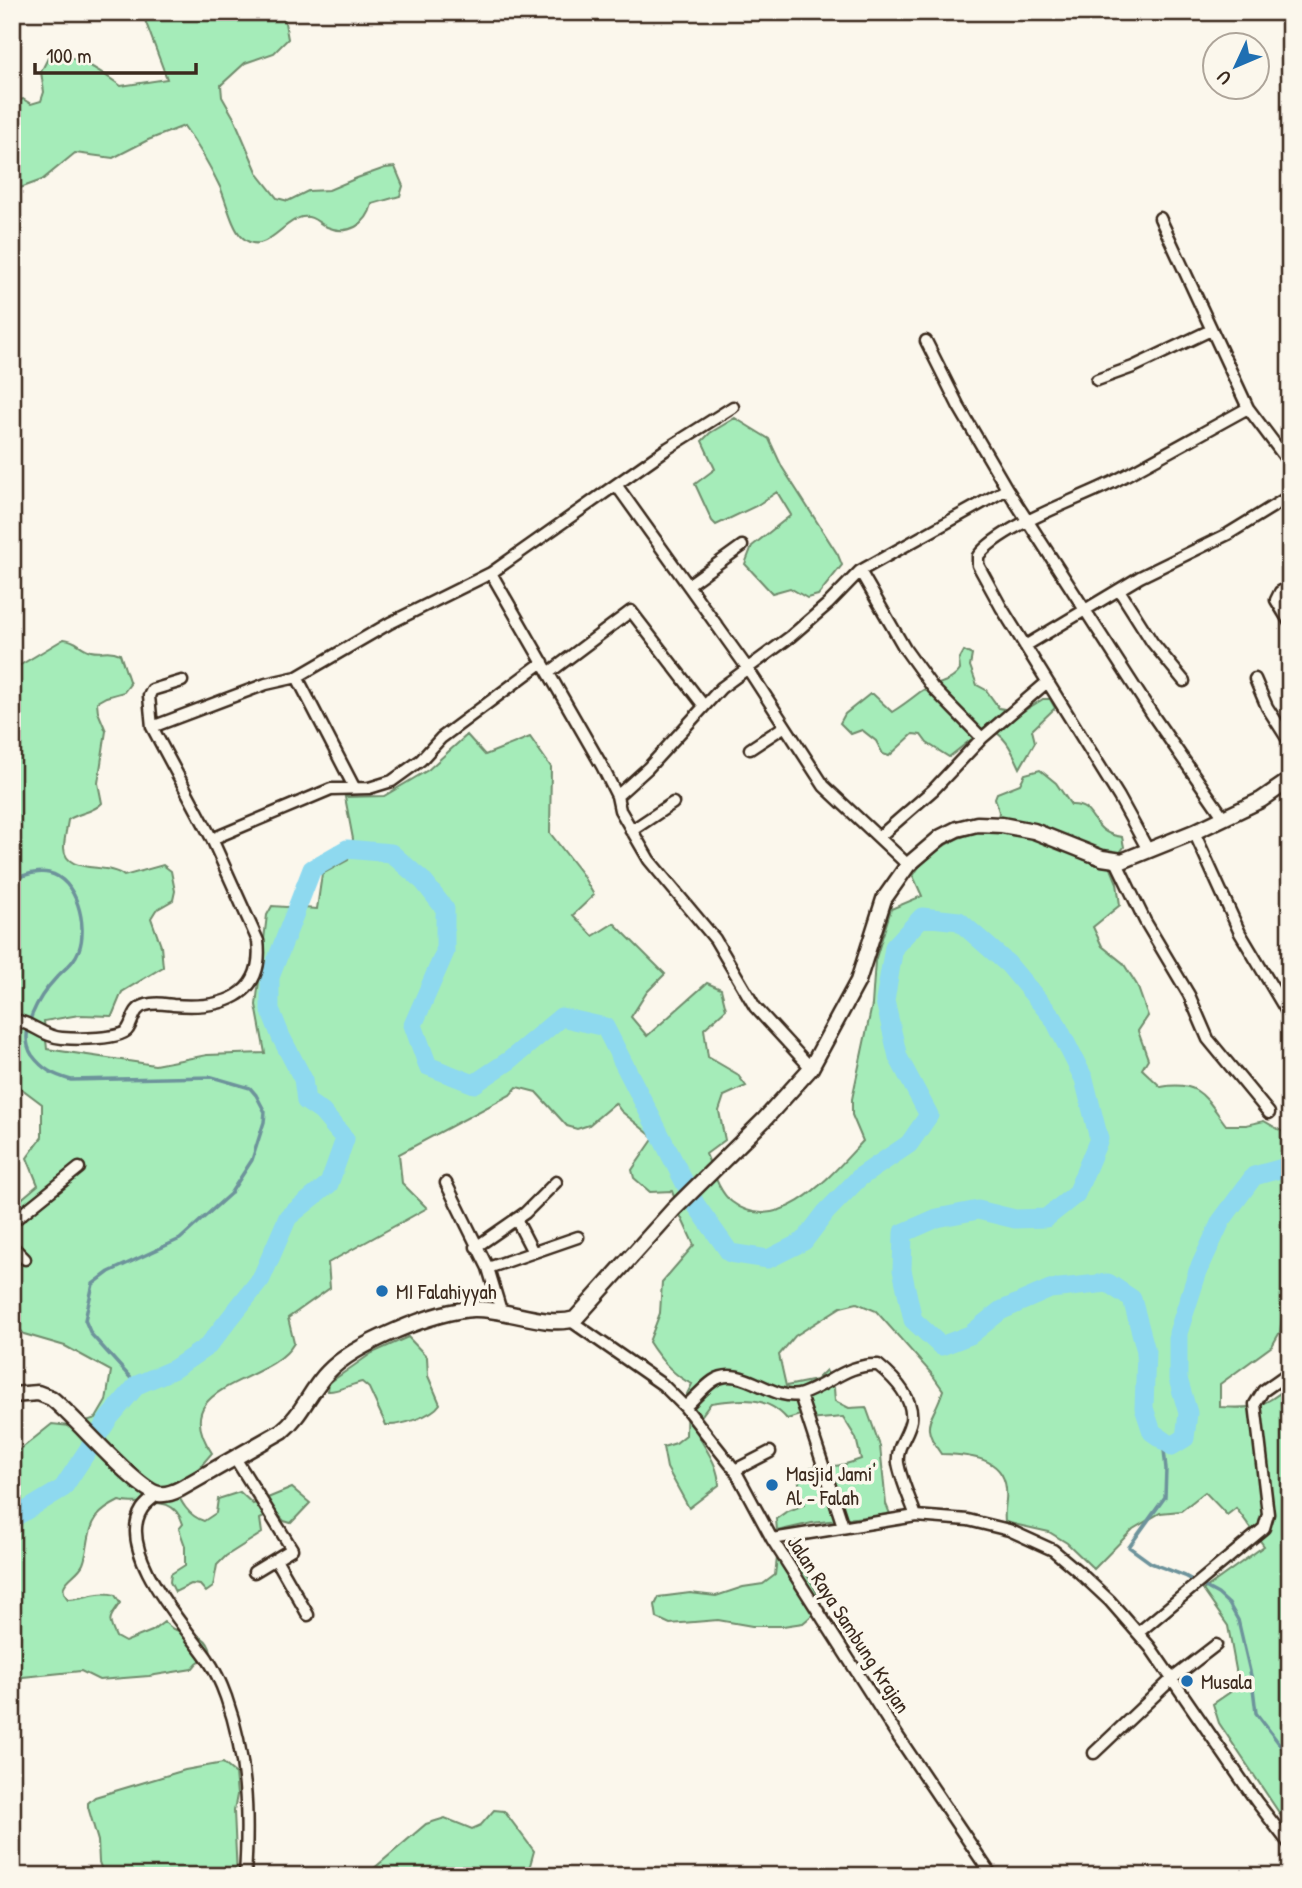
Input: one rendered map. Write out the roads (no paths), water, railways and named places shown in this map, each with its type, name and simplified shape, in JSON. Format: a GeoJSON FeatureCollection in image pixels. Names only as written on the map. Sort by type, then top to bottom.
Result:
{"type":"FeatureCollection","features":[{"type":"Feature","properties":{"kind":"main road"},"geometry":{"type":"LineString","coordinates":[[12,1395],[45,1395],[67,1412],[135,1480],[158,1494],[168,1494],[236,1458],[293,1422],[328,1371],[339,1360],[363,1346],[446,1313],[476,1309],[571,1321],[583,1312],[673,1210],[764,1120],[811,1068],[858,981],[884,899],[908,865],[940,837],[977,824],[1002,825],[1034,831],[1116,861],[1194,832],[1261,800],[1290,780]]}},
{"type":"Feature","properties":{"kind":"street"},"geometry":{"type":"LineString","coordinates":[[1160,218],[1248,408],[1290,464]]}},
{"type":"Feature","properties":{"kind":"street"},"geometry":{"type":"LineString","coordinates":[[1097,380],[1211,330]]}},
{"type":"Feature","properties":{"kind":"street"},"geometry":{"type":"LineString","coordinates":[[926,341],[959,407],[1007,489],[1224,818]]}},
{"type":"Feature","properties":{"kind":"street"},"geometry":{"type":"LineString","coordinates":[[152,727],[266,684],[297,677],[390,623],[491,573],[668,448],[733,407]]}},
{"type":"Feature","properties":{"kind":"street"},"geometry":{"type":"LineString","coordinates":[[1148,850],[1119,797],[1025,646],[977,561],[978,556],[985,547],[1027,520],[1114,481],[1248,408]]}},
{"type":"Feature","properties":{"kind":"street"},"geometry":{"type":"LineString","coordinates":[[617,486],[748,669],[824,786],[908,865]]}},
{"type":"Feature","properties":{"kind":"street"},"geometry":{"type":"LineString","coordinates":[[617,796],[648,768],[722,688],[809,621],[860,571],[1007,489]]}},
{"type":"Feature","properties":{"kind":"street"},"geometry":{"type":"LineString","coordinates":[[1025,646],[1119,590],[1228,534],[1290,496]]}},
{"type":"Feature","properties":{"kind":"street"},"geometry":{"type":"LineString","coordinates":[[688,585],[742,546]]}},
{"type":"Feature","properties":{"kind":"street"},"geometry":{"type":"LineString","coordinates":[[860,571],[905,649],[933,688],[982,738]]}},
{"type":"Feature","properties":{"kind":"street"},"geometry":{"type":"LineString","coordinates":[[491,573],[550,672],[617,796],[620,810],[631,831],[649,860],[715,939],[755,1007],[811,1068]]}},
{"type":"Feature","properties":{"kind":"street"},"geometry":{"type":"LineString","coordinates":[[1290,586],[1277,595],[1276,600],[1290,623]]}},
{"type":"Feature","properties":{"kind":"street"},"geometry":{"type":"LineString","coordinates":[[1119,590],[1152,642],[1184,681]]}},
{"type":"Feature","properties":{"kind":"street"},"geometry":{"type":"LineString","coordinates":[[550,672],[631,611],[704,706]]}},
{"type":"Feature","properties":{"kind":"street"},"geometry":{"type":"LineString","coordinates":[[212,839],[331,789],[369,788],[392,781],[421,760],[441,738],[544,662]]}},
{"type":"Feature","properties":{"kind":"street"},"geometry":{"type":"LineString","coordinates":[[297,677],[354,787]]}},
{"type":"Feature","properties":{"kind":"street"},"geometry":{"type":"LineString","coordinates":[[1255,679],[1267,707],[1290,743]]}},
{"type":"Feature","properties":{"kind":"street"},"geometry":{"type":"LineString","coordinates":[[17,1020],[50,1036],[117,1037],[127,1032],[136,1012],[147,1004],[231,1000],[241,994],[255,974],[258,941],[212,839],[152,727],[149,695],[152,690],[182,681]]}},
{"type":"Feature","properties":{"kind":"street"},"geometry":{"type":"LineString","coordinates":[[879,837],[933,790],[982,738],[1046,682]]}},
{"type":"Feature","properties":{"kind":"street"},"geometry":{"type":"LineString","coordinates":[[750,749],[785,726]]}},
{"type":"Feature","properties":{"kind":"street"},"geometry":{"type":"LineString","coordinates":[[631,831],[673,803]]}},
{"type":"Feature","properties":{"kind":"street"},"geometry":{"type":"LineString","coordinates":[[1194,832],[1240,933],[1290,1017]]}},
{"type":"Feature","properties":{"kind":"street"},"geometry":{"type":"LineString","coordinates":[[1116,861],[1145,920],[1189,995],[1208,1039],[1269,1113]]}},
{"type":"Feature","properties":{"kind":"street"},"geometry":{"type":"LineString","coordinates":[[12,1222],[79,1168]]}},
{"type":"Feature","properties":{"kind":"street"},"geometry":{"type":"LineString","coordinates":[[477,1247],[516,1219],[556,1182]]}},
{"type":"Feature","properties":{"kind":"street"},"geometry":{"type":"LineString","coordinates":[[446,1183],[488,1268],[501,1311]]}},
{"type":"Feature","properties":{"kind":"street"},"geometry":{"type":"LineString","coordinates":[[516,1219],[533,1252]]}},
{"type":"Feature","properties":{"kind":"street"},"geometry":{"type":"LineString","coordinates":[[488,1268],[578,1237]]}},
{"type":"Feature","properties":{"kind":"street"},"geometry":{"type":"LineString","coordinates":[[12,1247],[25,1259]]}},
{"type":"Feature","properties":{"kind":"street","name":"Jalan Raya Sambung Krajan"},"geometry":{"type":"LineString","coordinates":[[571,1321],[663,1385],[685,1407],[735,1470],[772,1539],[895,1732],[992,1876]]}},
{"type":"Feature","properties":{"kind":"street"},"geometry":{"type":"LineString","coordinates":[[685,1407],[713,1381],[722,1377],[745,1379],[782,1393],[800,1395],[843,1373],[862,1366],[878,1365],[904,1392],[909,1405],[911,1420],[898,1450],[898,1462],[916,1516]]}},
{"type":"Feature","properties":{"kind":"street"},"geometry":{"type":"LineString","coordinates":[[1138,1633],[1264,1528],[1268,1514],[1255,1404],[1263,1391],[1290,1372]]}},
{"type":"Feature","properties":{"kind":"street"},"geometry":{"type":"LineString","coordinates":[[800,1395],[843,1526]]}},
{"type":"Feature","properties":{"kind":"street"},"geometry":{"type":"LineString","coordinates":[[735,1470],[770,1452]]}},
{"type":"Feature","properties":{"kind":"street"},"geometry":{"type":"LineString","coordinates":[[236,1458],[291,1548],[291,1551],[254,1572]]}},
{"type":"Feature","properties":{"kind":"street"},"geometry":{"type":"LineString","coordinates":[[158,1494],[141,1511],[136,1536],[160,1597],[207,1658],[227,1699],[245,1783],[248,1820],[245,1876]]}},
{"type":"Feature","properties":{"kind":"street"},"geometry":{"type":"LineString","coordinates":[[772,1539],[916,1516],[968,1520],[1009,1530],[1053,1550],[1103,1594],[1138,1633],[1290,1845]]}},
{"type":"Feature","properties":{"kind":"street"},"geometry":{"type":"LineString","coordinates":[[276,1559],[308,1615]]}},
{"type":"Feature","properties":{"kind":"street"},"geometry":{"type":"LineString","coordinates":[[1094,1753],[1172,1679],[1216,1645]]}},
{"type":"Feature","properties":{"kind":"waterway"},"geometry":{"type":"LineString","coordinates":[[12,1519],[63,1488],[109,1418],[137,1385],[174,1369],[208,1346],[261,1279],[288,1217],[329,1184],[345,1139],[322,1112],[306,1101],[303,1079],[270,1009],[270,977],[312,869],[347,849],[391,853],[423,881],[445,909],[445,952],[413,1025],[428,1066],[474,1084],[510,1060],[561,1017],[605,1027],[696,1205],[730,1253],[768,1259],[804,1241],[826,1212],[860,1177],[909,1144],[929,1115],[898,1057],[885,1001],[894,947],[922,917],[959,921],[1008,964],[1054,1019],[1084,1079],[1099,1139],[1076,1194],[1046,1218],[1015,1219],[978,1210],[937,1218],[903,1233],[902,1270],[913,1320],[941,1346],[970,1335],[1000,1311],[1050,1289],[1108,1283],[1132,1299],[1146,1351],[1144,1408],[1152,1432],[1172,1446],[1185,1438],[1188,1413],[1178,1379],[1178,1333],[1198,1271],[1221,1221],[1254,1176],[1290,1166]]}},
{"type":"Feature","properties":{"kind":"waterway"},"geometry":{"type":"LineString","coordinates":[[12,879],[40,872],[59,877],[73,894],[81,917],[81,940],[77,955],[43,994],[29,1025],[28,1046],[40,1065],[71,1080],[212,1077],[250,1088],[265,1112],[252,1160],[230,1194],[180,1239],[109,1272],[93,1284],[85,1320],[91,1334],[137,1385]]}},
{"type":"Feature","properties":{"kind":"waterway"},"geometry":{"type":"LineString","coordinates":[[1163,1440],[1165,1497],[1129,1547],[1151,1563],[1185,1576],[1218,1594],[1229,1604],[1238,1620],[1252,1680],[1256,1713],[1290,1758]]}},
{"type":"Feature","properties":{"kind":"place","name":"MI Falahiyyah"},"geometry":{"type":"Point","coordinates":[382,1291]}},
{"type":"Feature","properties":{"kind":"place","name":"Masjid Jami' Al - Falah"},"geometry":{"type":"Point","coordinates":[772,1485]}},
{"type":"Feature","properties":{"kind":"place","name":"Musala"},"geometry":{"type":"Point","coordinates":[1187,1681]}}]}
